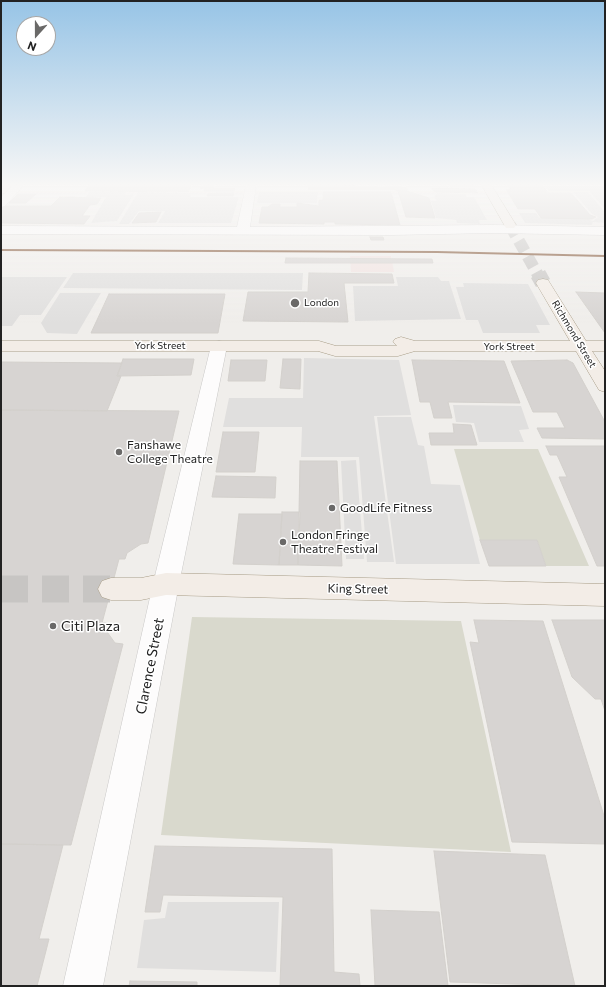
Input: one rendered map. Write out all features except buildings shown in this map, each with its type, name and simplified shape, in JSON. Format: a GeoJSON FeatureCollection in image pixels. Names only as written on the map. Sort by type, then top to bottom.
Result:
{"type":"FeatureCollection","features":[{"type":"Feature","properties":{"kind":"main road","name":"Richmond Street"},"geometry":{"type":"LineString","coordinates":[[543,283],[605,386]]}},
{"type":"Feature","properties":{"kind":"main road","name":"York Street"},"geometry":{"type":"LineString","coordinates":[[1,346],[319,346],[335,351],[398,351],[414,346],[605,346]]}},
{"type":"Feature","properties":{"kind":"main road","name":"King Street"},"geometry":{"type":"LineString","coordinates":[[111,589],[141,589],[166,584],[605,595]]}},
{"type":"Feature","properties":{"kind":"street","name":"Clarence Street"},"geometry":{"type":"LineString","coordinates":[[83,986],[166,584],[219,346]]}},
{"type":"Feature","properties":{"kind":"shaded area"},"geometry":{"type":"Polygon","coordinates":[[[350,256],[391,256],[394,272],[351,272],[350,256]]]}},
{"type":"Feature","properties":{"kind":"shaded area"},"geometry":{"type":"Polygon","coordinates":[[[73,273],[303,273],[302,290],[63,288],[73,273]]]}},
{"type":"Feature","properties":{"kind":"shaded area"},"geometry":{"type":"Polygon","coordinates":[[[1,277],[67,277],[41,315],[20,315],[12,326],[1,326],[1,277]]]}},
{"type":"Feature","properties":{"kind":"shaded area"},"geometry":{"type":"Polygon","coordinates":[[[396,277],[438,277],[441,281],[449,281],[461,319],[355,321],[353,286],[398,286],[396,277]]]}},
{"type":"Feature","properties":{"kind":"shaded area"},"geometry":{"type":"Polygon","coordinates":[[[463,283],[528,284],[550,325],[536,325],[540,333],[483,333],[478,320],[466,320],[456,287],[464,287],[463,283]]]}},
{"type":"Feature","properties":{"kind":"shaded area"},"geometry":{"type":"Polygon","coordinates":[[[60,293],[101,293],[77,334],[47,333],[41,323],[60,293]]]}},
{"type":"Feature","properties":{"kind":"shaded area"},"geometry":{"type":"Polygon","coordinates":[[[304,358],[399,360],[411,415],[374,416],[394,562],[367,562],[359,457],[301,457],[302,427],[223,427],[229,398],[303,398],[304,358]]]}},
{"type":"Feature","properties":{"kind":"shaded area"},"geometry":{"type":"Polygon","coordinates":[[[453,405],[521,406],[529,429],[519,430],[524,442],[479,442],[474,423],[456,422],[453,405]]]}},
{"type":"Feature","properties":{"kind":"shaded area"},"geometry":{"type":"Polygon","coordinates":[[[377,417],[411,417],[418,445],[424,446],[431,484],[460,485],[480,564],[396,564],[377,417]]]}},
{"type":"Feature","properties":{"kind":"shaded area"},"geometry":{"type":"Polygon","coordinates":[[[454,449],[538,449],[589,566],[546,566],[537,540],[480,540],[454,449]]]}},
{"type":"Feature","properties":{"kind":"shaded area"},"geometry":{"type":"Polygon","coordinates":[[[356,460],[364,559],[346,559],[341,461],[356,460]]]}},
{"type":"Feature","properties":{"kind":"shaded area"},"geometry":{"type":"Polygon","coordinates":[[[192,617],[461,621],[511,852],[161,835],[192,617]]]}},
{"type":"Feature","properties":{"kind":"shaded area"},"geometry":{"type":"Polygon","coordinates":[[[168,902],[279,902],[276,972],[137,968],[144,920],[165,918],[168,902]]]}},
{"type":"Feature","properties":{"kind":"tunnel"},"geometry":{"type":"LineString","coordinates":[[514,232],[538,275]]}},
{"type":"Feature","properties":{"kind":"tunnel"},"geometry":{"type":"LineString","coordinates":[[538,274],[543,283]]}},
{"type":"Feature","properties":{"kind":"tunnel"},"geometry":{"type":"LineString","coordinates":[[1,589],[111,589]]}},
{"type":"Feature","properties":{"kind":"transit line"},"geometry":{"type":"LineString","coordinates":[[1,250],[437,252],[605,256]]}},
{"type":"Feature","properties":{"kind":"place","name":"London"},"geometry":{"type":"Point","coordinates":[295,303]}},
{"type":"Feature","properties":{"kind":"place","name":"Fanshawe College Theatre"},"geometry":{"type":"Point","coordinates":[119,452]}},
{"type":"Feature","properties":{"kind":"place","name":"GoodLife Fitness"},"geometry":{"type":"Point","coordinates":[332,508]}},
{"type":"Feature","properties":{"kind":"place","name":"London Fringe Theatre Festival"},"geometry":{"type":"Point","coordinates":[283,542]}},
{"type":"Feature","properties":{"kind":"place","name":"Citi Plaza"},"geometry":{"type":"Point","coordinates":[53,626]}}]}
